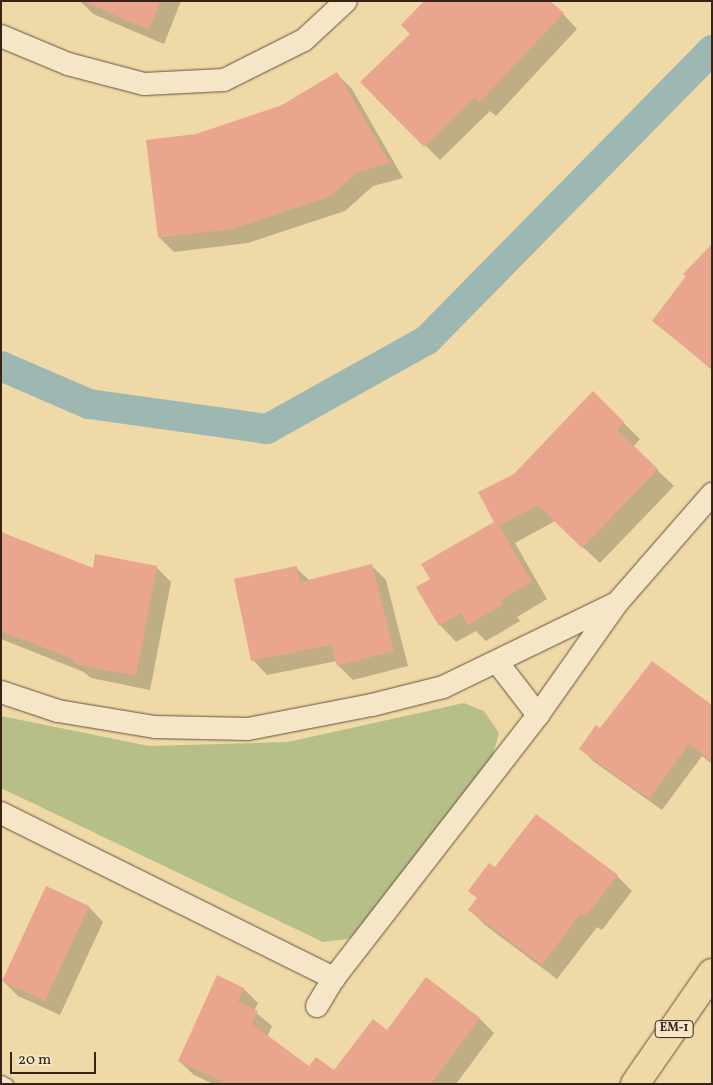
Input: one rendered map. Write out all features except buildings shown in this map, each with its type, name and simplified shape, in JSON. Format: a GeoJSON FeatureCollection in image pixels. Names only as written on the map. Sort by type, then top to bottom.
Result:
{"type":"FeatureCollection","features":[{"type":"Feature","properties":{"kind":"main road","name":"EM-1"},"geometry":{"type":"LineString","coordinates":[[635,1084],[712,973]]}},
{"type":"Feature","properties":{"kind":"street"},"geometry":{"type":"LineString","coordinates":[[1,36],[68,64],[144,84],[224,80],[304,40],[346,1]]}},
{"type":"Feature","properties":{"kind":"street"},"geometry":{"type":"LineString","coordinates":[[317,1006],[334,978],[538,715],[617,603],[712,494]]}},
{"type":"Feature","properties":{"kind":"street"},"geometry":{"type":"LineString","coordinates":[[1,692],[58,711],[155,727],[248,728],[372,705],[442,687],[617,603]]}},
{"type":"Feature","properties":{"kind":"street"},"geometry":{"type":"LineString","coordinates":[[497,662],[538,715]]}},
{"type":"Feature","properties":{"kind":"street"},"geometry":{"type":"LineString","coordinates":[[1,813],[334,978]]}},
{"type":"Feature","properties":{"kind":"lane"},"geometry":{"type":"LineString","coordinates":[[1,1081],[7,1084]]}},
{"type":"Feature","properties":{"kind":"green space"},"geometry":{"type":"Polygon","coordinates":[[[464,703],[484,711],[499,733],[492,758],[368,927],[347,939],[323,942],[1,788],[1,716],[149,746],[288,742],[464,703]]]}},
{"type":"Feature","properties":{"kind":"waterway"},"geometry":{"type":"LineString","coordinates":[[1,366],[89,404],[267,429],[427,340],[712,50]]}}]}
